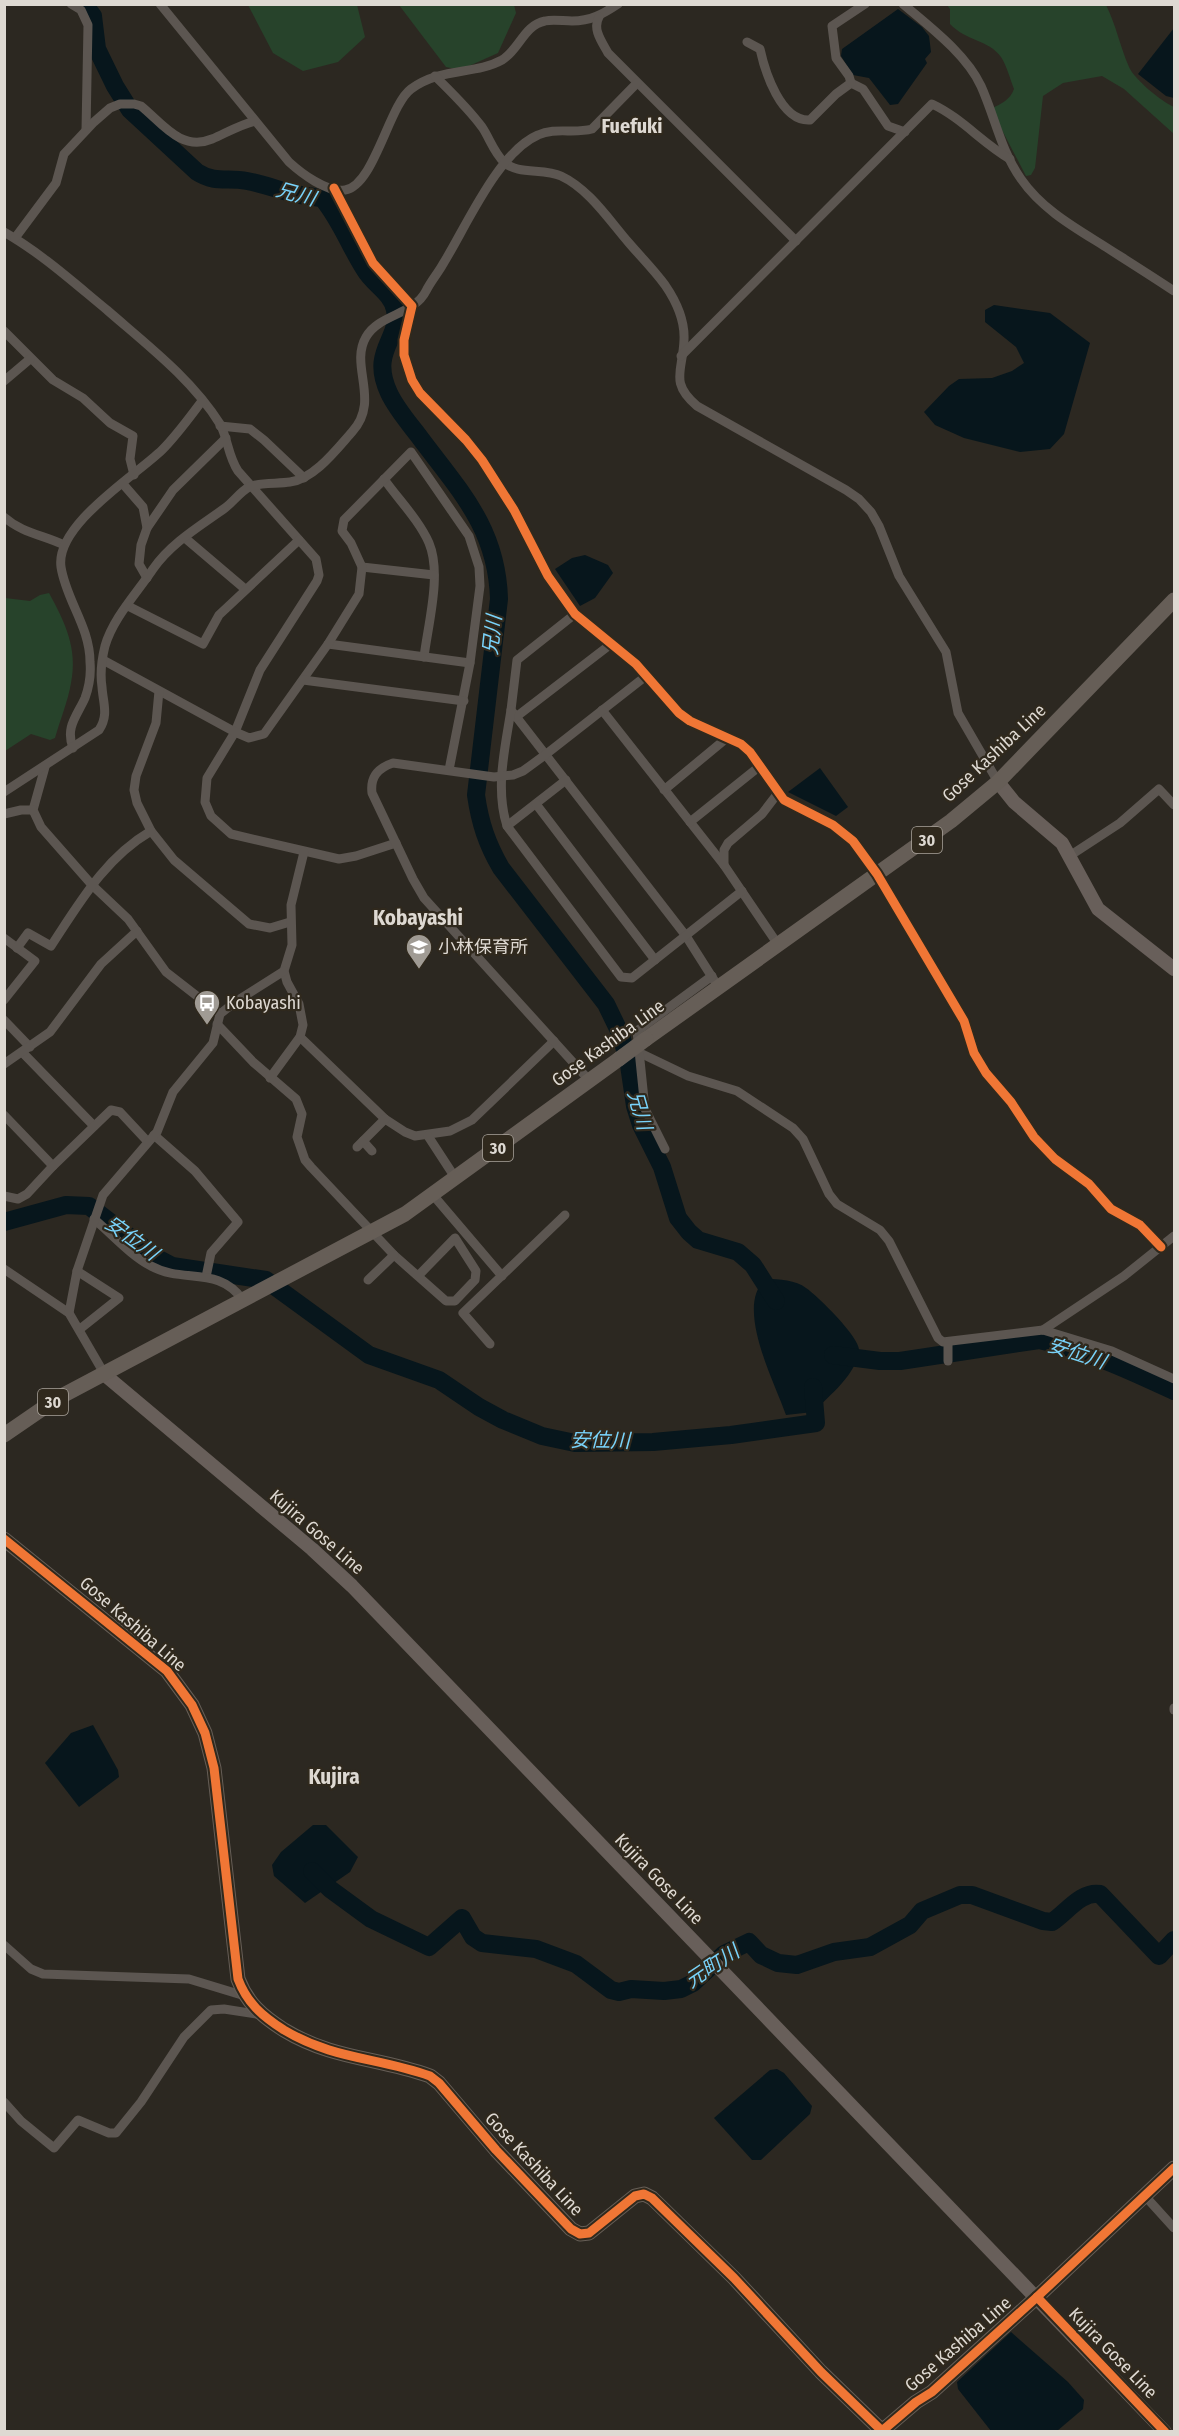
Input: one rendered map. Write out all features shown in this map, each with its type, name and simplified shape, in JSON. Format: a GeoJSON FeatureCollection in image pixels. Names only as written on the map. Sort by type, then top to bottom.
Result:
{"type":"FeatureCollection","features":[{"type":"Feature","properties":{"kind":"main road","name":"Gose Kashiba Line"},"geometry":{"type":"LineString","coordinates":[[4,1435],[58,1398],[373,1233],[456,1179],[589,1080],[642,1046],[716,982],[779,946],[925,841],[998,782],[1174,600]]}},
{"type":"Feature","properties":{"kind":"main road"},"geometry":{"type":"LineString","coordinates":[[998,782],[1014,802],[1052,832],[1071,855],[1098,909],[1174,969]]}},
{"type":"Feature","properties":{"kind":"main road","name":"Kujira Gose Line"},"geometry":{"type":"LineString","coordinates":[[105,1374],[352,1586],[1165,2432]]}},
{"type":"Feature","properties":{"kind":"main road","name":"Gose Kashiba Line"},"geometry":{"type":"LineString","coordinates":[[4,1539],[167,1671],[182,1688],[192,1705],[205,1733],[214,1768],[238,1979],[244,1996],[262,2015],[303,2041],[321,2049],[430,2076],[439,2083],[515,2172],[571,2229],[580,2234],[589,2233],[635,2196],[644,2194],[652,2198],[734,2278],[822,2372],[882,2431],[916,2402],[932,2392],[1174,2168]]}},
{"type":"Feature","properties":{"kind":"street"},"geometry":{"type":"LineString","coordinates":[[72,4],[81,10],[88,25],[86,130]]}},
{"type":"Feature","properties":{"kind":"street"},"geometry":{"type":"LineString","coordinates":[[160,4],[299,172],[334,188],[345,190],[359,180],[408,91],[435,76],[496,63],[511,53],[527,31],[544,21],[575,21],[599,17],[618,4]]}},
{"type":"Feature","properties":{"kind":"street"},"geometry":{"type":"LineString","coordinates":[[865,4],[832,26],[836,58],[849,76],[851,83],[863,89],[888,126],[904,132]]}},
{"type":"Feature","properties":{"kind":"street"},"geometry":{"type":"LineString","coordinates":[[903,4],[972,70],[981,86],[1010,159],[1026,186],[1056,216],[1174,291]]}},
{"type":"Feature","properties":{"kind":"street"},"geometry":{"type":"LineString","coordinates":[[599,17],[596,22],[600,39],[608,52],[796,241]]}},
{"type":"Feature","properties":{"kind":"street"},"geometry":{"type":"LineString","coordinates":[[747,42],[760,49],[772,87],[794,117],[803,121],[818,115],[836,94],[851,83]]}},
{"type":"Feature","properties":{"kind":"street"},"geometry":{"type":"LineString","coordinates":[[435,76],[480,124],[506,164],[560,176],[574,184],[596,204],[664,285],[674,300],[684,330],[678,375],[681,387],[688,398],[698,406],[846,490],[859,499],[871,512],[883,534],[899,576],[946,652],[958,713],[998,782]]}},
{"type":"Feature","properties":{"kind":"street"},"geometry":{"type":"LineString","coordinates":[[4,792],[99,730],[104,722],[106,710],[101,676],[110,635],[147,578],[165,555],[251,486],[293,482],[303,478],[318,466],[360,422],[366,401],[363,346],[366,336],[383,321],[409,308],[426,291],[475,206],[516,148],[541,133],[592,129],[637,83]]}},
{"type":"Feature","properties":{"kind":"street"},"geometry":{"type":"LineString","coordinates":[[15,238],[56,183],[64,154],[102,114],[120,104],[141,106],[185,142],[203,142],[255,121]]}},
{"type":"Feature","properties":{"kind":"street"},"geometry":{"type":"LineString","coordinates":[[681,356],[932,104],[948,111],[991,148],[1010,159]]}},
{"type":"Feature","properties":{"kind":"street"},"geometry":{"type":"LineString","coordinates":[[334,188],[374,263],[409,308],[404,355],[412,380],[420,393],[466,440],[482,460],[514,510],[548,576],[575,614],[636,664],[690,722],[741,744],[760,766],[778,793],[793,806],[832,825],[849,837],[877,874],[964,1021],[974,1053],[986,1073],[1005,1095],[1030,1132],[1055,1159],[1089,1184],[1111,1209],[1140,1225],[1161,1247]]}},
{"type":"Feature","properties":{"kind":"street"},"geometry":{"type":"LineString","coordinates":[[4,232],[15,238],[143,339],[202,401],[226,438],[233,464],[316,559],[319,575],[260,670],[235,732],[207,778],[205,802],[211,816],[231,834],[304,852],[348,859],[396,843]]}},
{"type":"Feature","properties":{"kind":"street"},"geometry":{"type":"LineString","coordinates":[[4,331],[53,380],[83,398],[110,423],[133,436],[130,459],[134,475]]}},
{"type":"Feature","properties":{"kind":"street"},"geometry":{"type":"LineString","coordinates":[[4,381],[30,359]]}},
{"type":"Feature","properties":{"kind":"street"},"geometry":{"type":"LineString","coordinates":[[73,748],[69,732],[85,696],[91,663],[86,632],[61,567],[61,553],[70,535],[95,508],[172,441],[202,401]]}},
{"type":"Feature","properties":{"kind":"street"},"geometry":{"type":"LineString","coordinates":[[220,426],[241,426],[257,433],[303,478]]}},
{"type":"Feature","properties":{"kind":"street"},"geometry":{"type":"LineString","coordinates":[[147,578],[139,564],[141,545],[147,528],[173,490],[226,438]]}},
{"type":"Feature","properties":{"kind":"street"},"geometry":{"type":"LineString","coordinates":[[103,660],[235,732],[249,738],[264,734],[355,603],[361,584],[362,567],[351,543],[342,531],[344,520],[411,452],[469,536],[479,567],[480,586],[470,663],[449,770]]}},
{"type":"Feature","properties":{"kind":"street"},"geometry":{"type":"LineString","coordinates":[[384,479],[429,544],[434,575],[424,657]]}},
{"type":"Feature","properties":{"kind":"street"},"geometry":{"type":"LineString","coordinates":[[123,484],[143,507],[147,528]]}},
{"type":"Feature","properties":{"kind":"street"},"geometry":{"type":"LineString","coordinates":[[4,516],[21,530],[64,545]]}},
{"type":"Feature","properties":{"kind":"street"},"geometry":{"type":"LineString","coordinates":[[185,538],[245,589]]}},
{"type":"Feature","properties":{"kind":"street"},"geometry":{"type":"LineString","coordinates":[[128,606],[203,644],[219,615],[298,540]]}},
{"type":"Feature","properties":{"kind":"street"},"geometry":{"type":"LineString","coordinates":[[362,567],[434,575]]}},
{"type":"Feature","properties":{"kind":"street"},"geometry":{"type":"LineString","coordinates":[[575,614],[516,660],[513,713],[497,777],[507,826],[621,977],[632,978],[742,891]]}},
{"type":"Feature","properties":{"kind":"street"},"geometry":{"type":"LineString","coordinates":[[328,644],[470,663]]}},
{"type":"Feature","properties":{"kind":"street"},"geometry":{"type":"LineString","coordinates":[[513,713],[611,644]]}},
{"type":"Feature","properties":{"kind":"street"},"geometry":{"type":"LineString","coordinates":[[589,1080],[430,905],[413,879],[372,793],[371,785],[373,777],[384,766],[393,763],[497,777],[523,771],[646,676]]}},
{"type":"Feature","properties":{"kind":"street"},"geometry":{"type":"LineString","coordinates":[[303,680],[464,701]]}},
{"type":"Feature","properties":{"kind":"street"},"geometry":{"type":"LineString","coordinates":[[159,691],[156,723],[136,776],[134,790],[137,803],[152,831],[168,853],[189,875],[249,924],[270,928],[290,922]]}},
{"type":"Feature","properties":{"kind":"street"},"geometry":{"type":"LineString","coordinates":[[602,710],[724,864],[779,946]]}},
{"type":"Feature","properties":{"kind":"street"},"geometry":{"type":"LineString","coordinates":[[513,713],[686,936],[716,982]]}},
{"type":"Feature","properties":{"kind":"street"},"geometry":{"type":"LineString","coordinates":[[664,789],[728,737]]}},
{"type":"Feature","properties":{"kind":"street"},"geometry":{"type":"LineString","coordinates":[[690,822],[760,766]]}},
{"type":"Feature","properties":{"kind":"street"},"geometry":{"type":"LineString","coordinates":[[45,767],[33,810],[41,827],[92,885],[118,909],[137,931],[166,972],[220,1014]]}},
{"type":"Feature","properties":{"kind":"street"},"geometry":{"type":"LineString","coordinates":[[507,826],[566,780]]}},
{"type":"Feature","properties":{"kind":"street"},"geometry":{"type":"LineString","coordinates":[[1071,855],[1120,823],[1159,789],[1174,805]]}},
{"type":"Feature","properties":{"kind":"street"},"geometry":{"type":"LineString","coordinates":[[724,864],[724,850],[728,843],[762,814],[778,793]]}},
{"type":"Feature","properties":{"kind":"street"},"geometry":{"type":"LineString","coordinates":[[536,804],[656,960]]}},
{"type":"Feature","properties":{"kind":"street"},"geometry":{"type":"LineString","coordinates":[[4,814],[33,810]]}},
{"type":"Feature","properties":{"kind":"street"},"geometry":{"type":"LineString","coordinates":[[17,948],[28,933],[51,946],[92,885],[120,853],[152,831]]}},
{"type":"Feature","properties":{"kind":"street"},"geometry":{"type":"LineString","coordinates":[[270,1078],[300,1037],[303,1025],[303,1015],[284,971],[292,945],[291,905],[304,852]]}},
{"type":"Feature","properties":{"kind":"street"},"geometry":{"type":"LineString","coordinates":[[4,1064],[50,1032],[101,964],[137,931]]}},
{"type":"Feature","properties":{"kind":"street"},"geometry":{"type":"LineString","coordinates":[[4,938],[35,962],[4,1000]]}},
{"type":"Feature","properties":{"kind":"street"},"geometry":{"type":"LineString","coordinates":[[69,1313],[77,1271],[98,1205],[111,1184],[151,1138],[173,1092],[213,1043],[220,1014],[284,971]]}},
{"type":"Feature","properties":{"kind":"street"},"geometry":{"type":"LineString","coordinates":[[4,1020],[26,1049],[94,1126]]}},
{"type":"Feature","properties":{"kind":"street"},"geometry":{"type":"LineString","coordinates":[[216,1024],[270,1078],[289,1093],[300,1107],[302,1114],[297,1137],[305,1160],[394,1255],[418,1276],[447,1301],[455,1301],[476,1280],[476,1271],[455,1238],[418,1276]]}},
{"type":"Feature","properties":{"kind":"street"},"geometry":{"type":"LineString","coordinates":[[300,1037],[385,1119],[415,1136],[428,1136],[450,1131],[472,1120],[554,1041]]}},
{"type":"Feature","properties":{"kind":"street"},"geometry":{"type":"LineString","coordinates":[[642,1046],[688,1076],[737,1091],[793,1128],[803,1139],[829,1194],[837,1204],[845,1211],[872,1224],[889,1241],[938,1338],[948,1343],[1043,1329],[1124,1276],[1174,1236]]}},
{"type":"Feature","properties":{"kind":"street"},"geometry":{"type":"LineString","coordinates":[[642,1046],[645,1109],[665,1149]]}},
{"type":"Feature","properties":{"kind":"street"},"geometry":{"type":"LineString","coordinates":[[4,1196],[18,1199],[27,1194],[111,1110],[120,1112],[195,1172],[238,1221],[218,1243],[208,1263],[206,1275]]}},
{"type":"Feature","properties":{"kind":"street"},"geometry":{"type":"LineString","coordinates":[[4,1115],[53,1166]]}},
{"type":"Feature","properties":{"kind":"street"},"geometry":{"type":"LineString","coordinates":[[372,1151],[360,1144],[385,1119]]}},
{"type":"Feature","properties":{"kind":"street"},"geometry":{"type":"LineString","coordinates":[[428,1136],[456,1179]]}},
{"type":"Feature","properties":{"kind":"street"},"geometry":{"type":"LineString","coordinates":[[433,1195],[502,1276]]}},
{"type":"Feature","properties":{"kind":"street"},"geometry":{"type":"LineString","coordinates":[[490,1344],[463,1313],[565,1215]]}},
{"type":"Feature","properties":{"kind":"street"},"geometry":{"type":"LineString","coordinates":[[94,1219],[152,1267],[165,1272],[206,1275],[227,1283],[243,1300]]}},
{"type":"Feature","properties":{"kind":"street"},"geometry":{"type":"LineString","coordinates":[[368,1280],[394,1255]]}},
{"type":"Feature","properties":{"kind":"street"},"geometry":{"type":"LineString","coordinates":[[4,1269],[69,1313],[105,1374]]}},
{"type":"Feature","properties":{"kind":"street"},"geometry":{"type":"LineString","coordinates":[[77,1271],[119,1298],[80,1329]]}},
{"type":"Feature","properties":{"kind":"street"},"geometry":{"type":"LineString","coordinates":[[1043,1329],[1112,1351],[1174,1379]]}},
{"type":"Feature","properties":{"kind":"street"},"geometry":{"type":"LineString","coordinates":[[948,1343],[948,1361]]}},
{"type":"Feature","properties":{"kind":"street"},"geometry":{"type":"LineString","coordinates":[[4,1945],[31,1969],[43,1974],[189,1979],[244,1996]]}},
{"type":"Feature","properties":{"kind":"street"},"geometry":{"type":"LineString","coordinates":[[4,2102],[21,2121],[54,2148],[78,2120],[109,2133],[116,2133],[141,2102],[184,2037],[211,2010],[224,2009],[262,2015]]}},
{"type":"Feature","properties":{"kind":"street"},"geometry":{"type":"LineString","coordinates":[[1145,2196],[1174,2228]]}},
{"type":"Feature","properties":{"kind":"street"},"geometry":{"type":"LineString","coordinates":[[1170,2432],[1174,2428]]}},
{"type":"Feature","properties":{"kind":"green space"},"geometry":{"type":"Polygon","coordinates":[[[248,5],[357,5],[365,37],[338,62],[303,71],[273,53],[248,5]]]}},
{"type":"Feature","properties":{"kind":"green space"},"geometry":{"type":"Polygon","coordinates":[[[399,5],[514,5],[516,13],[498,53],[460,70],[446,67],[399,5]]]}},
{"type":"Feature","properties":{"kind":"green space"},"geometry":{"type":"Polygon","coordinates":[[[947,5],[1106,5],[1129,67],[1136,78],[1174,107],[1174,134],[1124,89],[1102,76],[1063,83],[1043,96],[1035,168],[1031,175],[1026,176],[991,109],[1008,99],[1014,89],[1007,68],[996,51],[956,30],[950,24],[950,9],[947,5]]]}},
{"type":"Feature","properties":{"kind":"green space"},"geometry":{"type":"Polygon","coordinates":[[[49,593],[69,636],[73,671],[68,697],[55,738],[50,740],[31,734],[5,751],[5,598],[30,601],[49,593]]]}},
{"type":"Feature","properties":{"kind":"shaded area"},"geometry":{"type":"Polygon","coordinates":[[[898,9],[922,27],[929,36],[931,52],[925,59],[927,63],[898,104],[890,105],[869,78],[853,75],[841,56],[842,49],[898,9]]]}},
{"type":"Feature","properties":{"kind":"shaded area"},"geometry":{"type":"Polygon","coordinates":[[[1174,28],[1174,98],[1166,96],[1138,74],[1174,28]]]}},
{"type":"Feature","properties":{"kind":"shaded area"},"geometry":{"type":"Polygon","coordinates":[[[994,305],[1050,313],[1090,343],[1064,434],[1050,449],[1020,452],[964,438],[935,425],[924,412],[959,379],[992,378],[1012,371],[1024,363],[1016,347],[985,322],[985,310],[994,305]]]}},
{"type":"Feature","properties":{"kind":"shaded area"},"geometry":{"type":"Polygon","coordinates":[[[585,555],[608,565],[613,573],[595,598],[580,606],[555,569],[572,558],[585,555]]]}},
{"type":"Feature","properties":{"kind":"shaded area"},"geometry":{"type":"Polygon","coordinates":[[[820,768],[848,807],[836,816],[788,792],[820,768]]]}},
{"type":"Feature","properties":{"kind":"shaded area"},"geometry":{"type":"Polygon","coordinates":[[[766,1279],[802,1285],[819,1299],[858,1344],[857,1359],[848,1376],[813,1412],[786,1415],[766,1364],[755,1324],[754,1306],[757,1291],[766,1279]]]}},
{"type":"Feature","properties":{"kind":"shaded area"},"geometry":{"type":"Polygon","coordinates":[[[93,1725],[118,1770],[119,1777],[79,1807],[45,1763],[71,1733],[93,1725]]]}},
{"type":"Feature","properties":{"kind":"shaded area"},"geometry":{"type":"Polygon","coordinates":[[[313,1825],[326,1825],[358,1857],[350,1872],[305,1903],[274,1876],[272,1865],[281,1852],[313,1825]]]}},
{"type":"Feature","properties":{"kind":"shaded area"},"geometry":{"type":"Polygon","coordinates":[[[777,2069],[784,2073],[812,2106],[810,2114],[761,2160],[752,2160],[714,2118],[770,2070],[777,2069]]]}},
{"type":"Feature","properties":{"kind":"shaded area"},"geometry":{"type":"Polygon","coordinates":[[[1011,2332],[1068,2382],[1084,2400],[1083,2409],[1057,2431],[991,2431],[958,2389],[957,2382],[1011,2332]]]}},
{"type":"Feature","properties":{"kind":"waterway","name":"兄川"},"geometry":{"type":"LineString","coordinates":[[84,4],[93,16],[97,49],[130,110],[204,176],[247,181],[323,199],[365,270],[393,304],[396,320],[382,366],[389,393],[402,415],[473,510],[483,530],[497,573],[499,599],[476,795],[488,842],[501,868],[606,1004],[621,1035],[641,1125],[662,1167],[678,1218],[698,1240],[738,1252],[753,1265],[776,1301]]}},
{"type":"Feature","properties":{"kind":"waterway","name":"安位川"},"geometry":{"type":"LineString","coordinates":[[4,1222],[66,1205],[89,1206],[157,1258],[172,1266],[266,1280],[369,1355],[439,1380],[503,1420],[542,1436],[575,1443],[653,1442],[731,1435],[816,1423],[813,1387]]}},
{"type":"Feature","properties":{"kind":"waterway","name":"安位川"},"geometry":{"type":"LineString","coordinates":[[833,1355],[900,1361],[1039,1340],[1091,1355],[1174,1391]]}},
{"type":"Feature","properties":{"kind":"waterway","name":"元町川"},"geometry":{"type":"LineString","coordinates":[[312,1871],[330,1889],[371,1919],[429,1947],[462,1918],[473,1937],[482,1943],[536,1949],[576,1964],[611,1990],[619,1992],[631,1989],[664,1991],[681,1989],[693,1983],[724,1954],[749,1942],[761,1955],[778,1963],[797,1965],[834,1952],[870,1947],[910,1925],[922,1911],[960,1895],[972,1895],[1043,1921],[1052,1922],[1080,1899],[1100,1894],[1159,1956],[1174,1940]]}},
{"type":"Feature","properties":{"kind":"cycle path"},"geometry":{"type":"LineString","coordinates":[[334,188],[373,263],[412,306],[404,340],[404,355],[412,380],[420,393],[466,440],[482,460],[514,510],[548,576],[575,614],[636,664],[679,713],[690,721],[741,744],[750,752],[784,800],[833,825],[853,841],[877,874],[964,1021],[974,1053],[986,1073],[1011,1102],[1034,1137],[1055,1159],[1089,1184],[1111,1209],[1140,1225],[1161,1247]]}},
{"type":"Feature","properties":{"kind":"cycle path"},"geometry":{"type":"LineString","coordinates":[[4,1539],[167,1671],[192,1705],[205,1733],[214,1768],[238,1979],[256,2008],[269,2020],[302,2040],[338,2053],[430,2076],[439,2083],[496,2150],[571,2229],[580,2234],[589,2233],[635,2196],[644,2194],[652,2198],[734,2278],[821,2372],[882,2431],[916,2402],[932,2392],[1174,2168]]}},
{"type":"Feature","properties":{"kind":"cycle path"},"geometry":{"type":"LineString","coordinates":[[1037,2297],[1165,2432]]}},
{"type":"Feature","properties":{"kind":"place","name":"小林保育所"},"geometry":{"type":"Point","coordinates":[419,970]}},
{"type":"Feature","properties":{"kind":"place","name":"Kobayashi"},"geometry":{"type":"Point","coordinates":[207,1026]}},
{"type":"Feature","properties":{"kind":"district","name":"Fuefuki"},"geometry":{"type":"Point","coordinates":[632,126]}},
{"type":"Feature","properties":{"kind":"district","name":"Kobayashi"},"geometry":{"type":"Point","coordinates":[418,918]}},
{"type":"Feature","properties":{"kind":"district","name":"Kujira"},"geometry":{"type":"Point","coordinates":[334,1777]}}]}
